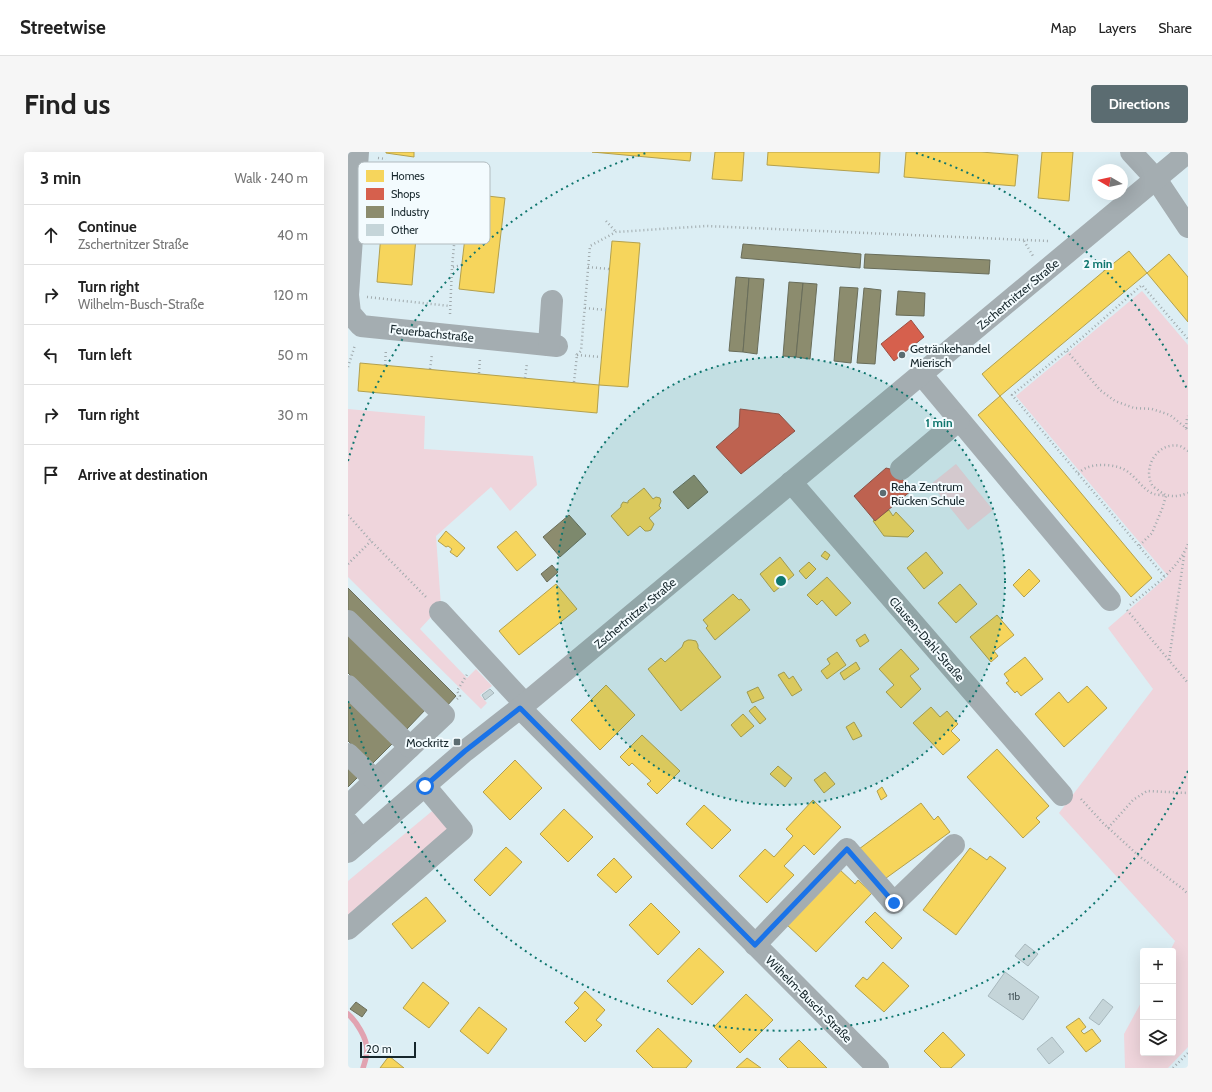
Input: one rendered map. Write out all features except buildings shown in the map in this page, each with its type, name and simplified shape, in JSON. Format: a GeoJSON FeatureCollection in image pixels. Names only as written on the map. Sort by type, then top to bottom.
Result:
{"type":"FeatureCollection","features":[{"type":"Feature","properties":{"kind":"street"},"geometry":{"type":"LineString","coordinates":[[358,152],[348,282],[350,313],[361,326]]}},
{"type":"Feature","properties":{"kind":"street"},"geometry":{"type":"LineString","coordinates":[[1131,152],[1156,178],[1188,227]]}},
{"type":"Feature","properties":{"kind":"street","name":"Zschertnitzer Straße"},"geometry":{"type":"LineString","coordinates":[[355,846],[465,751],[523,706],[1188,152]]}},
{"type":"Feature","properties":{"kind":"street","name":"Feuerbachstraße"},"geometry":{"type":"LineString","coordinates":[[361,326],[553,345],[552,301]]}},
{"type":"Feature","properties":{"kind":"street"},"geometry":{"type":"LineString","coordinates":[[921,374],[1110,600]]}},
{"type":"Feature","properties":{"kind":"street"},"geometry":{"type":"LineString","coordinates":[[901,469],[959,420]]}},
{"type":"Feature","properties":{"kind":"street","name":"Clausen-Dahl-Straße"},"geometry":{"type":"LineString","coordinates":[[792,482],[1062,795]]}},
{"type":"Feature","properties":{"kind":"street","name":"Wilhelm-Busch-Straße"},"geometry":{"type":"LineString","coordinates":[[440,612],[480,655],[523,706],[755,945],[878,1068]]}},
{"type":"Feature","properties":{"kind":"street"},"geometry":{"type":"LineString","coordinates":[[348,621],[444,715],[348,806]]}},
{"type":"Feature","properties":{"kind":"street"},"geometry":{"type":"LineString","coordinates":[[348,686],[410,747]]}},
{"type":"Feature","properties":{"kind":"street"},"geometry":{"type":"LineString","coordinates":[[348,754],[375,780]]}},
{"type":"Feature","properties":{"kind":"street"},"geometry":{"type":"LineString","coordinates":[[348,929],[462,830],[425,786]]}},
{"type":"Feature","properties":{"kind":"street"},"geometry":{"type":"LineString","coordinates":[[348,823],[355,846]]}},
{"type":"Feature","properties":{"kind":"street"},"geometry":{"type":"LineString","coordinates":[[755,945],[847,849],[894,903],[954,845]]}},
{"type":"Feature","properties":{"kind":"path"},"geometry":{"type":"LineString","coordinates":[[606,221],[616,232]]}},
{"type":"Feature","properties":{"kind":"path"},"geometry":{"type":"LineString","coordinates":[[601,357],[577,355],[581,351],[590,246],[616,232],[706,226],[1024,241],[1080,242]]}},
{"type":"Feature","properties":{"kind":"path"},"geometry":{"type":"LineString","coordinates":[[449,335],[454,244]]}},
{"type":"Feature","properties":{"kind":"path"},"geometry":{"type":"LineString","coordinates":[[452,267],[462,265]]}},
{"type":"Feature","properties":{"kind":"path"},"geometry":{"type":"LineString","coordinates":[[588,267],[609,269]]}},
{"type":"Feature","properties":{"kind":"path"},"geometry":{"type":"LineString","coordinates":[[348,282],[450,306]]}},
{"type":"Feature","properties":{"kind":"path"},"geometry":{"type":"LineString","coordinates":[[1164,576],[1012,395],[1067,351],[1142,285],[1188,339]]}},
{"type":"Feature","properties":{"kind":"path"},"geometry":{"type":"LineString","coordinates":[[585,308],[606,310]]}},
{"type":"Feature","properties":{"kind":"path"},"geometry":{"type":"LineString","coordinates":[[348,367],[361,326]]}},
{"type":"Feature","properties":{"kind":"path"},"geometry":{"type":"LineString","coordinates":[[1067,351],[1100,390],[1115,401],[1134,408],[1152,409],[1170,415],[1186,428],[1188,432]]}},
{"type":"Feature","properties":{"kind":"path"},"geometry":{"type":"LineString","coordinates":[[1186,428],[1188,416]]}},
{"type":"Feature","properties":{"kind":"path"},"geometry":{"type":"LineString","coordinates":[[1166,496],[1152,485],[1149,472],[1154,456],[1166,446],[1181,446],[1188,451]]}},
{"type":"Feature","properties":{"kind":"path"},"geometry":{"type":"LineString","coordinates":[[1078,473],[1085,468],[1096,465],[1116,467],[1126,470],[1153,494],[1180,496],[1188,493]]}},
{"type":"Feature","properties":{"kind":"path"},"geometry":{"type":"LineString","coordinates":[[1139,546],[1152,533],[1166,496]]}},
{"type":"Feature","properties":{"kind":"path"},"geometry":{"type":"LineString","coordinates":[[348,515],[440,612]]}},
{"type":"Feature","properties":{"kind":"path"},"geometry":{"type":"LineString","coordinates":[[348,564],[371,540]]}},
{"type":"Feature","properties":{"kind":"path"},"geometry":{"type":"LineString","coordinates":[[1170,660],[1184,555],[1188,544]]}},
{"type":"Feature","properties":{"kind":"path"},"geometry":{"type":"LineString","coordinates":[[1184,555],[1164,576],[1126,609],[1188,683]]}},
{"type":"Feature","properties":{"kind":"path"},"geometry":{"type":"LineString","coordinates":[[444,715],[460,696],[457,691],[480,655]]}},
{"type":"Feature","properties":{"kind":"path"},"geometry":{"type":"LineString","coordinates":[[1108,828],[1133,800],[1147,791],[1188,793]]}},
{"type":"Feature","properties":{"kind":"path"},"geometry":{"type":"LineString","coordinates":[[1062,795],[1077,794],[1108,828],[1139,856],[1188,894]]}},
{"type":"Feature","properties":{"kind":"path"},"geometry":{"type":"LineString","coordinates":[[1173,1068],[1188,1053]]}},
{"type":"Feature","properties":{"kind":"shaded area"},"geometry":{"type":"Polygon","coordinates":[[[1142,291],[1188,345],[1188,1047],[1168,1068],[1125,1068],[1124,1034],[1140,1005],[1140,1056],[1176,1056],[1176,948],[1172,948],[1175,941],[1059,813],[1153,689],[1108,628],[1168,576],[1016,396],[1142,291]]]}},
{"type":"Feature","properties":{"kind":"shaded area"},"geometry":{"type":"Polygon","coordinates":[[[348,409],[425,416],[424,449],[533,456],[537,485],[510,511],[491,487],[436,536],[441,606],[420,629],[467,678],[476,669],[492,686],[480,695],[487,703],[481,709],[348,577],[348,409]]]}},
{"type":"Feature","properties":{"kind":"shaded area"},"geometry":{"type":"Polygon","coordinates":[[[956,464],[993,510],[968,530],[931,484],[956,464]]]}},
{"type":"Feature","properties":{"kind":"shaded area"},"geometry":{"type":"Polygon","coordinates":[[[437,807],[450,827],[348,915],[348,881],[437,807]]]}},
{"type":"Feature","properties":{"kind":"waterway"},"geometry":{"type":"LineString","coordinates":[[348,1014],[358,1025],[367,1045],[366,1059],[363,1068]]}},
{"type":"Feature","properties":{"kind":"place","name":"Getränkehandel Mierisch"},"geometry":{"type":"Point","coordinates":[902,355]}},
{"type":"Feature","properties":{"kind":"place","name":"Reha Zentrum Rücken Schule"},"geometry":{"type":"Point","coordinates":[883,493]}},
{"type":"Feature","properties":{"kind":"place","name":"Mockritz"},"geometry":{"type":"Point","coordinates":[457,742]}},
{"type":"Feature","properties":{"kind":"route"},"geometry":{"type":"LineString","coordinates":[[425,786],[465,751],[520,708],[755,945],[847,849],[894,903]]}}]}
